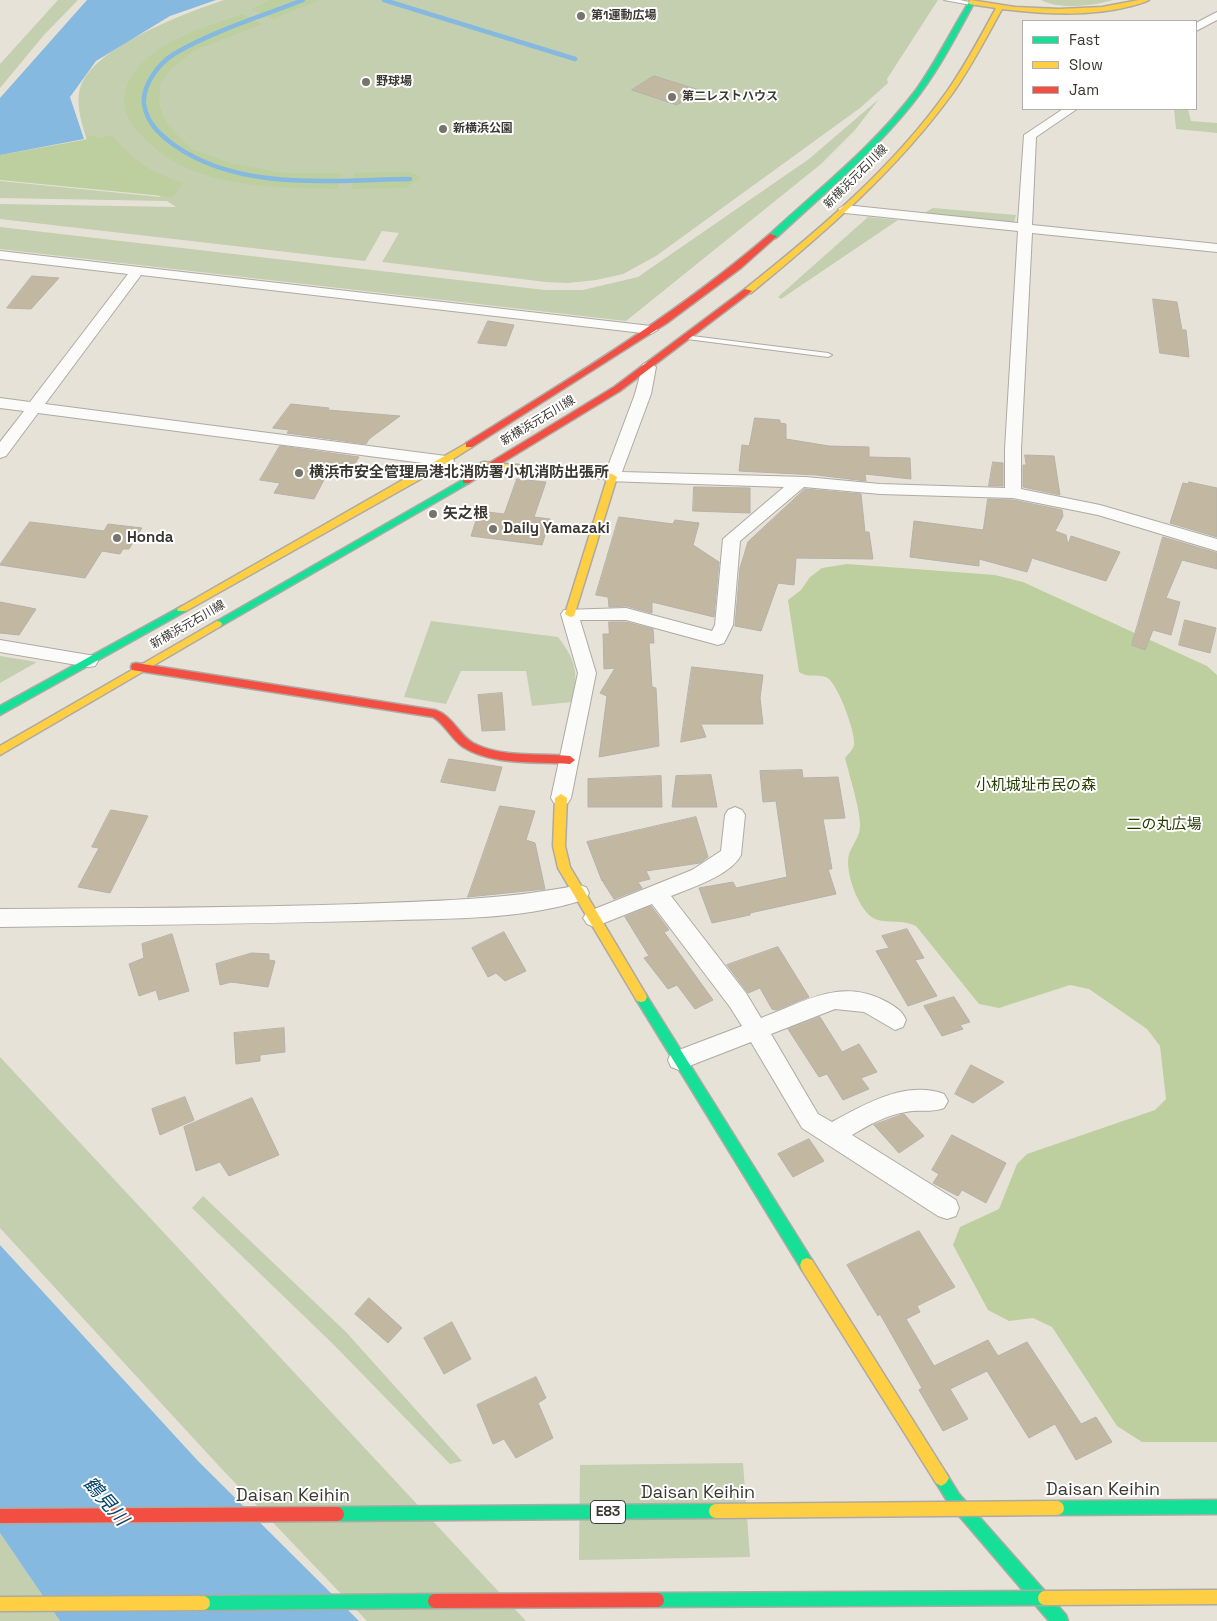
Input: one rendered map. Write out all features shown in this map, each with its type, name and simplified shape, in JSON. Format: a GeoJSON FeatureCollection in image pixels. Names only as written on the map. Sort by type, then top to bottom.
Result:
{"type":"FeatureCollection","features":[{"type":"Feature","properties":{"kind":"main road"},"geometry":{"type":"LineString","coordinates":[[972,2],[1002,4],[1042,12],[1086,12],[1126,6],[1146,0]]}},
{"type":"Feature","properties":{"kind":"main road","name":"新横浜元石川線"},"geometry":{"type":"LineString","coordinates":[[0,711],[97,662],[446,461],[652,330],[752,254],[863,153],[909,103],[937,64],[972,2]]}},
{"type":"Feature","properties":{"kind":"main road","name":"新横浜元石川線"},"geometry":{"type":"LineString","coordinates":[[0,751],[490,466],[648,367],[785,262],[845,210],[895,159],[939,110],[968,67],[1002,4]]}},
{"type":"Feature","properties":{"kind":"main road"},"geometry":{"type":"LineString","coordinates":[[446,461],[612,477],[570,614]]}},
{"type":"Feature","properties":{"kind":"main road"},"geometry":{"type":"LineString","coordinates":[[124,666],[435,714],[448,718],[466,745],[481,750],[570,760]]}},
{"type":"Feature","properties":{"kind":"main road"},"geometry":{"type":"LineString","coordinates":[[561,798],[559,846],[564,868],[679,1060],[954,1500],[1060,1621]]}},
{"type":"Feature","properties":{"kind":"main road","name":"Daisan Keihin"},"geometry":{"type":"LineString","coordinates":[[0,1516],[1217,1507]]}},
{"type":"Feature","properties":{"kind":"main road"},"geometry":{"type":"LineString","coordinates":[[0,1604],[1217,1597]]}},
{"type":"Feature","properties":{"kind":"street"},"geometry":{"type":"LineString","coordinates":[[1197,27],[1217,15]]}},
{"type":"Feature","properties":{"kind":"street"},"geometry":{"type":"LineString","coordinates":[[1013,493],[1013,448],[1030,135],[1068,110]]}},
{"type":"Feature","properties":{"kind":"street"},"geometry":{"type":"LineString","coordinates":[[845,210],[1217,248]]}},
{"type":"Feature","properties":{"kind":"street"},"geometry":{"type":"LineString","coordinates":[[0,256],[652,330]]}},
{"type":"Feature","properties":{"kind":"street"},"geometry":{"type":"LineString","coordinates":[[0,453],[137,271]]}},
{"type":"Feature","properties":{"kind":"street"},"geometry":{"type":"LineString","coordinates":[[648,367],[642,394],[612,477],[800,482],[880,489],[1013,493],[1100,510],[1217,545]]}},
{"type":"Feature","properties":{"kind":"street"},"geometry":{"type":"LineString","coordinates":[[0,403],[446,461]]}},
{"type":"Feature","properties":{"kind":"street"},"geometry":{"type":"LineString","coordinates":[[561,798],[587,673],[583,653],[573,628],[570,614],[626,614],[718,639],[724,625],[732,539],[800,482]]}},
{"type":"Feature","properties":{"kind":"street"},"geometry":{"type":"LineString","coordinates":[[0,646],[97,662]]}},
{"type":"Feature","properties":{"kind":"street"},"geometry":{"type":"LineString","coordinates":[[594,918],[699,876],[731,855],[735,815]]}},
{"type":"Feature","properties":{"kind":"street"},"geometry":{"type":"LineString","coordinates":[[0,918],[296,915],[480,908],[518,905],[579,893]]}},
{"type":"Feature","properties":{"kind":"street"},"geometry":{"type":"LineString","coordinates":[[656,893],[756,1028],[810,1121],[947,1208]]}},
{"type":"Feature","properties":{"kind":"street"},"geometry":{"type":"LineString","coordinates":[[679,1060],[756,1028],[834,1000],[856,999],[879,1008],[895,1020]]}},
{"type":"Feature","properties":{"kind":"street"},"geometry":{"type":"LineString","coordinates":[[831,1135],[884,1106],[904,1100],[936,1101]]}},
{"type":"Feature","properties":{"kind":"lane"},"geometry":{"type":"LineString","coordinates":[[947,0],[972,2]]}},
{"type":"Feature","properties":{"kind":"lane"},"geometry":{"type":"LineString","coordinates":[[687,337],[828,355]]}},
{"type":"Feature","properties":{"kind":"green space"},"geometry":{"type":"Polygon","coordinates":[[[58,0],[78,0],[44,35],[0,88],[0,64],[58,0]]]}},
{"type":"Feature","properties":{"kind":"green space","name":"新横浜公園"},"geometry":{"type":"Polygon","coordinates":[[[224,0],[938,0],[887,79],[888,83],[860,108],[656,256],[623,274],[596,280],[568,283],[546,282],[382,262],[399,233],[382,231],[365,261],[0,219],[0,204],[176,207],[167,201],[0,198],[0,181],[161,197],[89,148],[80,114],[80,89],[93,67],[126,43],[188,13],[224,0]]]}},
{"type":"Feature","properties":{"kind":"green space"},"geometry":{"type":"Polygon","coordinates":[[[270,0],[319,0],[273,19],[252,9],[270,0]]]}},
{"type":"Feature","properties":{"kind":"green space"},"geometry":{"type":"Polygon","coordinates":[[[1041,0],[1113,0],[1096,4],[1066,6],[1041,0]]]}},
{"type":"Feature","properties":{"kind":"green space"},"geometry":{"type":"Polygon","coordinates":[[[242,14],[262,24],[195,50],[173,67],[160,83],[159,104],[166,123],[191,149],[230,163],[283,173],[341,173],[338,189],[234,182],[191,170],[173,161],[156,149],[141,135],[129,118],[124,103],[125,92],[135,71],[147,59],[160,48],[176,40],[242,14]]]}},
{"type":"Feature","properties":{"kind":"green space"},"geometry":{"type":"Polygon","coordinates":[[[879,99],[855,130],[821,164],[626,321],[0,249],[0,227],[545,290],[583,290],[638,277],[809,159],[879,99]]]}},
{"type":"Feature","properties":{"kind":"green space"},"geometry":{"type":"Polygon","coordinates":[[[1174,110],[1188,110],[1191,121],[1217,123],[1217,133],[1176,129],[1174,110]]]}},
{"type":"Feature","properties":{"kind":"green space"},"geometry":{"type":"Polygon","coordinates":[[[87,135],[100,138],[112,135],[136,160],[161,175],[183,183],[173,197],[0,180],[0,155],[88,139],[87,135]]]}},
{"type":"Feature","properties":{"kind":"green space"},"geometry":{"type":"Polygon","coordinates":[[[411,172],[421,177],[405,188],[352,189],[354,173],[411,172]]]}},
{"type":"Feature","properties":{"kind":"green space"},"geometry":{"type":"Polygon","coordinates":[[[933,208],[1016,215],[1014,223],[924,213],[933,208]]]}},
{"type":"Feature","properties":{"kind":"green space"},"geometry":{"type":"Polygon","coordinates":[[[868,217],[898,220],[781,299],[778,297],[868,217]]]}},
{"type":"Feature","properties":{"kind":"green space","name":"小机城址市民の森"},"geometry":{"type":"Polygon","coordinates":[[[847,564],[995,575],[1023,582],[1207,666],[1217,675],[1217,1442],[1142,1442],[1117,1426],[1052,1327],[1033,1318],[1009,1321],[988,1310],[953,1245],[960,1227],[999,1209],[1017,1164],[1027,1154],[1155,1110],[1166,1099],[1160,1046],[1147,1029],[1089,989],[1070,985],[999,1008],[979,1004],[916,926],[875,919],[863,908],[854,890],[848,861],[849,854],[860,830],[857,803],[845,758],[854,745],[852,730],[845,708],[830,681],[826,677],[806,675],[799,672],[788,600],[801,590],[810,577],[822,568],[847,564]]]}},
{"type":"Feature","properties":{"kind":"green space"},"geometry":{"type":"Polygon","coordinates":[[[431,621],[558,637],[569,653],[574,667],[575,683],[572,702],[532,706],[526,671],[461,671],[446,704],[404,697],[431,621]]]}},
{"type":"Feature","properties":{"kind":"green space"},"geometry":{"type":"Polygon","coordinates":[[[0,656],[37,662],[0,683],[0,656]]]}},
{"type":"Feature","properties":{"kind":"green space"},"geometry":{"type":"Polygon","coordinates":[[[0,1057],[526,1621],[367,1621],[218,1465],[0,1228],[0,1057]]]}},
{"type":"Feature","properties":{"kind":"green space"},"geometry":{"type":"Polygon","coordinates":[[[203,1196],[346,1332],[462,1461],[450,1464],[333,1344],[192,1208],[203,1196]]]}},
{"type":"Feature","properties":{"kind":"green space"},"geometry":{"type":"Polygon","coordinates":[[[743,1463],[750,1557],[579,1560],[580,1465],[743,1463]]]}},
{"type":"Feature","properties":{"kind":"green space"},"geometry":{"type":"Polygon","coordinates":[[[0,1533],[60,1621],[0,1621],[0,1533]]]}},
{"type":"Feature","properties":{"kind":"water"},"geometry":{"type":"Polygon","coordinates":[[[87,0],[216,0],[170,16],[96,61],[70,97],[84,139],[0,155],[0,98],[87,0]]]}},
{"type":"Feature","properties":{"kind":"water","name":"鶴見川"},"geometry":{"type":"Polygon","coordinates":[[[0,1245],[198,1461],[359,1621],[60,1621],[0,1533],[0,1245]]]}},
{"type":"Feature","properties":{"kind":"building","name":"第二レストハウス"},"geometry":{"type":"Polygon","coordinates":[[[654,76],[699,90],[677,105],[632,90],[654,76]]]}},
{"type":"Feature","properties":{"kind":"building"},"geometry":{"type":"Polygon","coordinates":[[[32,276],[59,278],[31,309],[7,308],[32,276]]]}},
{"type":"Feature","properties":{"kind":"building"},"geometry":{"type":"Polygon","coordinates":[[[1153,299],[1177,302],[1182,330],[1186,330],[1189,357],[1160,353],[1153,299]]]}},
{"type":"Feature","properties":{"kind":"building"},"geometry":{"type":"Polygon","coordinates":[[[488,321],[514,325],[506,346],[478,343],[488,321]]]}},
{"type":"Feature","properties":{"kind":"building"},"geometry":{"type":"Polygon","coordinates":[[[291,404],[329,408],[328,410],[400,416],[369,439],[366,444],[287,433],[289,430],[273,428],[291,404]]]}},
{"type":"Feature","properties":{"kind":"building"},"geometry":{"type":"Polygon","coordinates":[[[755,418],[780,420],[780,423],[786,424],[786,439],[829,446],[869,447],[869,457],[910,458],[911,479],[865,474],[866,481],[817,475],[739,471],[742,445],[749,446],[755,418]]]}},
{"type":"Feature","properties":{"kind":"building"},"geometry":{"type":"Polygon","coordinates":[[[280,446],[359,457],[348,475],[327,474],[314,499],[274,493],[280,483],[260,480],[280,446]]]}},
{"type":"Feature","properties":{"kind":"building"},"geometry":{"type":"Polygon","coordinates":[[[1025,455],[1054,456],[1060,495],[1023,487],[1023,465],[1026,465],[1025,455]]]}},
{"type":"Feature","properties":{"kind":"building"},"geometry":{"type":"Polygon","coordinates":[[[993,462],[1003,463],[1003,486],[989,486],[993,462]]]}},
{"type":"Feature","properties":{"kind":"building"},"geometry":{"type":"Polygon","coordinates":[[[517,479],[546,482],[534,517],[550,519],[542,545],[471,536],[479,511],[504,514],[517,479]]]}},
{"type":"Feature","properties":{"kind":"building"},"geometry":{"type":"Polygon","coordinates":[[[1189,482],[1217,488],[1217,537],[1170,523],[1183,483],[1188,484],[1189,482]]]}},
{"type":"Feature","properties":{"kind":"building"},"geometry":{"type":"Polygon","coordinates":[[[694,487],[750,488],[750,513],[693,511],[694,487]]]}},
{"type":"Feature","properties":{"kind":"building"},"geometry":{"type":"Polygon","coordinates":[[[805,489],[861,494],[865,532],[869,532],[873,559],[796,558],[794,585],[778,583],[761,631],[735,626],[740,568],[748,542],[805,489]]]}},
{"type":"Feature","properties":{"kind":"building"},"geometry":{"type":"Polygon","coordinates":[[[988,499],[1013,500],[1062,510],[1063,516],[1055,531],[1066,535],[1068,545],[1071,536],[1120,552],[1106,581],[1032,558],[1027,572],[979,559],[979,566],[910,557],[914,521],[983,530],[988,499]]]}},
{"type":"Feature","properties":{"kind":"building"},"geometry":{"type":"Polygon","coordinates":[[[619,517],[673,524],[675,520],[699,523],[693,545],[719,562],[714,617],[652,602],[652,613],[626,606],[609,607],[608,597],[596,595],[619,517]]]}},
{"type":"Feature","properties":{"kind":"building"},"geometry":{"type":"Polygon","coordinates":[[[30,522],[104,531],[108,524],[142,528],[129,549],[123,549],[120,554],[102,551],[85,578],[0,565],[30,522]]]}},
{"type":"Feature","properties":{"kind":"building"},"geometry":{"type":"Polygon","coordinates":[[[1163,537],[1217,553],[1217,569],[1182,560],[1166,598],[1180,602],[1171,635],[1153,630],[1145,650],[1132,645],[1163,537]]]}},
{"type":"Feature","properties":{"kind":"building"},"geometry":{"type":"Polygon","coordinates":[[[0,602],[36,609],[19,635],[0,633],[0,602]]]}},
{"type":"Feature","properties":{"kind":"building"},"geometry":{"type":"Polygon","coordinates":[[[1185,620],[1216,628],[1210,653],[1179,645],[1185,620]]]}},
{"type":"Feature","properties":{"kind":"building"},"geometry":{"type":"Polygon","coordinates":[[[609,622],[626,622],[653,629],[654,643],[649,643],[652,687],[656,688],[659,746],[599,757],[607,696],[600,693],[615,668],[604,669],[603,634],[609,634],[609,622]]]}},
{"type":"Feature","properties":{"kind":"building"},"geometry":{"type":"Polygon","coordinates":[[[692,667],[763,675],[760,698],[763,724],[701,724],[706,737],[681,742],[692,667]]]}},
{"type":"Feature","properties":{"kind":"building"},"geometry":{"type":"Polygon","coordinates":[[[502,693],[505,730],[482,731],[478,695],[502,693]]]}},
{"type":"Feature","properties":{"kind":"building"},"geometry":{"type":"Polygon","coordinates":[[[449,759],[502,767],[495,791],[441,782],[449,759]]]}},
{"type":"Feature","properties":{"kind":"building"},"geometry":{"type":"Polygon","coordinates":[[[802,770],[803,778],[838,777],[845,818],[823,819],[832,869],[828,869],[836,894],[712,923],[699,888],[733,882],[736,888],[787,877],[776,801],[763,802],[760,771],[802,770]]]}},
{"type":"Feature","properties":{"kind":"building"},"geometry":{"type":"Polygon","coordinates":[[[711,775],[717,807],[672,807],[676,776],[711,775]]]}},
{"type":"Feature","properties":{"kind":"building"},"geometry":{"type":"Polygon","coordinates":[[[661,776],[662,807],[588,807],[588,779],[661,776]]]}},
{"type":"Feature","properties":{"kind":"building"},"geometry":{"type":"Polygon","coordinates":[[[500,806],[535,811],[526,840],[535,843],[545,889],[468,897],[500,806]]]}},
{"type":"Feature","properties":{"kind":"building"},"geometry":{"type":"Polygon","coordinates":[[[111,810],[148,816],[110,893],[78,887],[99,848],[92,847],[111,810]]]}},
{"type":"Feature","properties":{"kind":"building"},"geometry":{"type":"Polygon","coordinates":[[[696,817],[708,857],[700,863],[646,871],[650,879],[638,882],[642,888],[614,899],[603,882],[605,880],[602,881],[587,842],[696,817]]]}},
{"type":"Feature","properties":{"kind":"building"},"geometry":{"type":"Polygon","coordinates":[[[651,906],[669,930],[664,932],[713,1000],[695,1009],[677,985],[668,989],[644,958],[649,956],[625,917],[651,906]]]}},
{"type":"Feature","properties":{"kind":"building"},"geometry":{"type":"Polygon","coordinates":[[[907,929],[924,958],[915,960],[937,996],[908,1006],[876,951],[889,948],[882,936],[907,929]]]}},
{"type":"Feature","properties":{"kind":"building"},"geometry":{"type":"Polygon","coordinates":[[[504,932],[526,971],[505,981],[496,973],[488,977],[472,948],[504,932]]]}},
{"type":"Feature","properties":{"kind":"building"},"geometry":{"type":"Polygon","coordinates":[[[172,934],[189,991],[159,1000],[156,990],[139,996],[129,964],[144,958],[142,944],[172,934]]]}},
{"type":"Feature","properties":{"kind":"building"},"geometry":{"type":"Polygon","coordinates":[[[778,947],[809,997],[776,1010],[772,1009],[760,988],[748,993],[727,965],[778,947]]]}},
{"type":"Feature","properties":{"kind":"building"},"geometry":{"type":"Polygon","coordinates":[[[252,953],[269,954],[269,960],[275,961],[268,987],[231,982],[220,985],[216,964],[252,953]]]}},
{"type":"Feature","properties":{"kind":"building"},"geometry":{"type":"Polygon","coordinates":[[[954,997],[970,1022],[960,1025],[963,1029],[942,1036],[924,1006],[954,997]]]}},
{"type":"Feature","properties":{"kind":"building"},"geometry":{"type":"Polygon","coordinates":[[[820,1017],[842,1052],[859,1044],[877,1072],[861,1078],[869,1089],[843,1100],[827,1074],[819,1077],[788,1029],[820,1017]]]}},
{"type":"Feature","properties":{"kind":"building"},"geometry":{"type":"Polygon","coordinates":[[[284,1028],[285,1052],[260,1055],[260,1061],[236,1064],[234,1033],[284,1028]]]}},
{"type":"Feature","properties":{"kind":"building"},"geometry":{"type":"Polygon","coordinates":[[[971,1065],[1004,1082],[973,1103],[955,1094],[971,1065]]]}},
{"type":"Feature","properties":{"kind":"building"},"geometry":{"type":"Polygon","coordinates":[[[185,1097],[194,1120],[160,1135],[152,1109],[185,1097]]]}},
{"type":"Feature","properties":{"kind":"building"},"geometry":{"type":"Polygon","coordinates":[[[252,1098],[279,1155],[229,1176],[220,1162],[196,1171],[184,1127],[252,1098]]]}},
{"type":"Feature","properties":{"kind":"building"},"geometry":{"type":"Polygon","coordinates":[[[904,1114],[924,1136],[899,1153],[874,1125],[904,1114]]]}},
{"type":"Feature","properties":{"kind":"building"},"geometry":{"type":"Polygon","coordinates":[[[952,1135],[1006,1163],[986,1203],[962,1190],[958,1196],[933,1183],[939,1174],[932,1170],[952,1135]]]}},
{"type":"Feature","properties":{"kind":"building"},"geometry":{"type":"Polygon","coordinates":[[[809,1139],[824,1161],[793,1177],[778,1154],[809,1139]]]}},
{"type":"Feature","properties":{"kind":"building"},"geometry":{"type":"Polygon","coordinates":[[[919,1231],[955,1287],[917,1306],[920,1312],[906,1319],[934,1366],[988,1340],[998,1356],[1027,1342],[1081,1424],[1096,1417],[1112,1442],[1076,1460],[1055,1424],[1029,1438],[987,1371],[950,1389],[968,1419],[943,1431],[919,1390],[922,1388],[880,1314],[878,1316],[847,1265],[919,1231]]]}},
{"type":"Feature","properties":{"kind":"building"},"geometry":{"type":"Polygon","coordinates":[[[369,1298],[402,1328],[388,1343],[355,1314],[369,1298]]]}},
{"type":"Feature","properties":{"kind":"building"},"geometry":{"type":"Polygon","coordinates":[[[452,1322],[471,1359],[444,1374],[424,1338],[452,1322]]]}},
{"type":"Feature","properties":{"kind":"building"},"geometry":{"type":"Polygon","coordinates":[[[536,1377],[546,1398],[538,1403],[553,1438],[516,1458],[504,1439],[493,1444],[477,1405],[536,1377]]]}},
{"type":"Feature","properties":{"kind":"waterway"},"geometry":{"type":"LineString","coordinates":[[303,0],[221,31],[168,58],[157,69],[148,83],[144,97],[148,117],[163,137],[200,160],[228,170],[257,177],[319,181],[410,179]]}},
{"type":"Feature","properties":{"kind":"waterway"},"geometry":{"type":"LineString","coordinates":[[384,0],[575,59]]}},
{"type":"Feature","properties":{"kind":"traffic: fast"},"geometry":{"type":"LineString","coordinates":[[773,236],[861,155],[894,121],[935,67],[971,3]]}},
{"type":"Feature","properties":{"kind":"traffic: fast"},"geometry":{"type":"LineString","coordinates":[[217,624],[466,481]]}},
{"type":"Feature","properties":{"kind":"traffic: fast"},"geometry":{"type":"LineString","coordinates":[[0,711],[182,609]]}},
{"type":"Feature","properties":{"kind":"traffic: fast"},"geometry":{"type":"LineString","coordinates":[[641,997],[807,1265]]}},
{"type":"Feature","properties":{"kind":"traffic: fast"},"geometry":{"type":"LineString","coordinates":[[941,1478],[954,1499],[1060,1621]]}},
{"type":"Feature","properties":{"kind":"traffic: fast"},"geometry":{"type":"LineString","coordinates":[[1057,1508],[1217,1507]]}},
{"type":"Feature","properties":{"kind":"traffic: fast"},"geometry":{"type":"LineString","coordinates":[[337,1514],[716,1511]]}},
{"type":"Feature","properties":{"kind":"traffic: fast"},"geometry":{"type":"LineString","coordinates":[[657,1600],[1045,1598]]}},
{"type":"Feature","properties":{"kind":"traffic: fast"},"geometry":{"type":"LineString","coordinates":[[203,1603],[435,1601]]}},
{"type":"Feature","properties":{"kind":"traffic: slow"},"geometry":{"type":"LineString","coordinates":[[973,0],[971,3],[1059,11],[1102,9],[1146,0]]}},
{"type":"Feature","properties":{"kind":"traffic: slow"},"geometry":{"type":"LineString","coordinates":[[748,291],[830,222],[906,147],[957,82],[1000,7]]}},
{"type":"Feature","properties":{"kind":"traffic: slow"},"geometry":{"type":"LineString","coordinates":[[182,609],[423,474],[469,445]]}},
{"type":"Feature","properties":{"kind":"traffic: slow"},"geometry":{"type":"LineString","coordinates":[[484,465],[612,477],[570,614]]}},
{"type":"Feature","properties":{"kind":"traffic: slow"},"geometry":{"type":"LineString","coordinates":[[0,751],[217,624]]}},
{"type":"Feature","properties":{"kind":"traffic: slow"},"geometry":{"type":"LineString","coordinates":[[561,798],[559,846],[564,868],[641,997]]}},
{"type":"Feature","properties":{"kind":"traffic: slow"},"geometry":{"type":"LineString","coordinates":[[807,1265],[941,1478]]}},
{"type":"Feature","properties":{"kind":"traffic: slow"},"geometry":{"type":"LineString","coordinates":[[716,1511],[1057,1508]]}},
{"type":"Feature","properties":{"kind":"traffic: slow"},"geometry":{"type":"LineString","coordinates":[[1045,1598],[1217,1597]]}},
{"type":"Feature","properties":{"kind":"traffic: slow"},"geometry":{"type":"LineString","coordinates":[[0,1604],[203,1603]]}},
{"type":"Feature","properties":{"kind":"traffic: jam"},"geometry":{"type":"LineString","coordinates":[[469,445],[626,347],[702,295],[773,236]]}},
{"type":"Feature","properties":{"kind":"traffic: jam"},"geometry":{"type":"LineString","coordinates":[[466,481],[617,389],[748,291]]}},
{"type":"Feature","properties":{"kind":"traffic: jam"},"geometry":{"type":"LineString","coordinates":[[136,667],[435,714],[446,721],[463,742],[478,750],[517,757],[570,760]]}},
{"type":"Feature","properties":{"kind":"traffic: jam"},"geometry":{"type":"LineString","coordinates":[[0,1516],[337,1514]]}},
{"type":"Feature","properties":{"kind":"traffic: jam"},"geometry":{"type":"LineString","coordinates":[[435,1601],[657,1600]]}},
{"type":"Feature","properties":{"kind":"place","name":"第1運動広場"},"geometry":{"type":"Point","coordinates":[581,16]}},
{"type":"Feature","properties":{"kind":"place","name":"野球場"},"geometry":{"type":"Point","coordinates":[366,82]}},
{"type":"Feature","properties":{"kind":"place","name":"第二レストハウス"},"geometry":{"type":"Point","coordinates":[672,97]}},
{"type":"Feature","properties":{"kind":"place","name":"新横浜公園"},"geometry":{"type":"Point","coordinates":[443,129]}},
{"type":"Feature","properties":{"kind":"place","name":"横浜市安全管理局港北消防署小机消防出張所"},"geometry":{"type":"Point","coordinates":[299,473]}},
{"type":"Feature","properties":{"kind":"place","name":"矢之根"},"geometry":{"type":"Point","coordinates":[433,514]}},
{"type":"Feature","properties":{"kind":"place","name":"Daily Yamazaki"},"geometry":{"type":"Point","coordinates":[493,529]}},
{"type":"Feature","properties":{"kind":"place","name":"Honda"},"geometry":{"type":"Point","coordinates":[117,538]}},
{"type":"Feature","properties":{"kind":"park label","name":"二の丸広場"},"geometry":{"type":"Point","coordinates":[1164,825]}}]}
